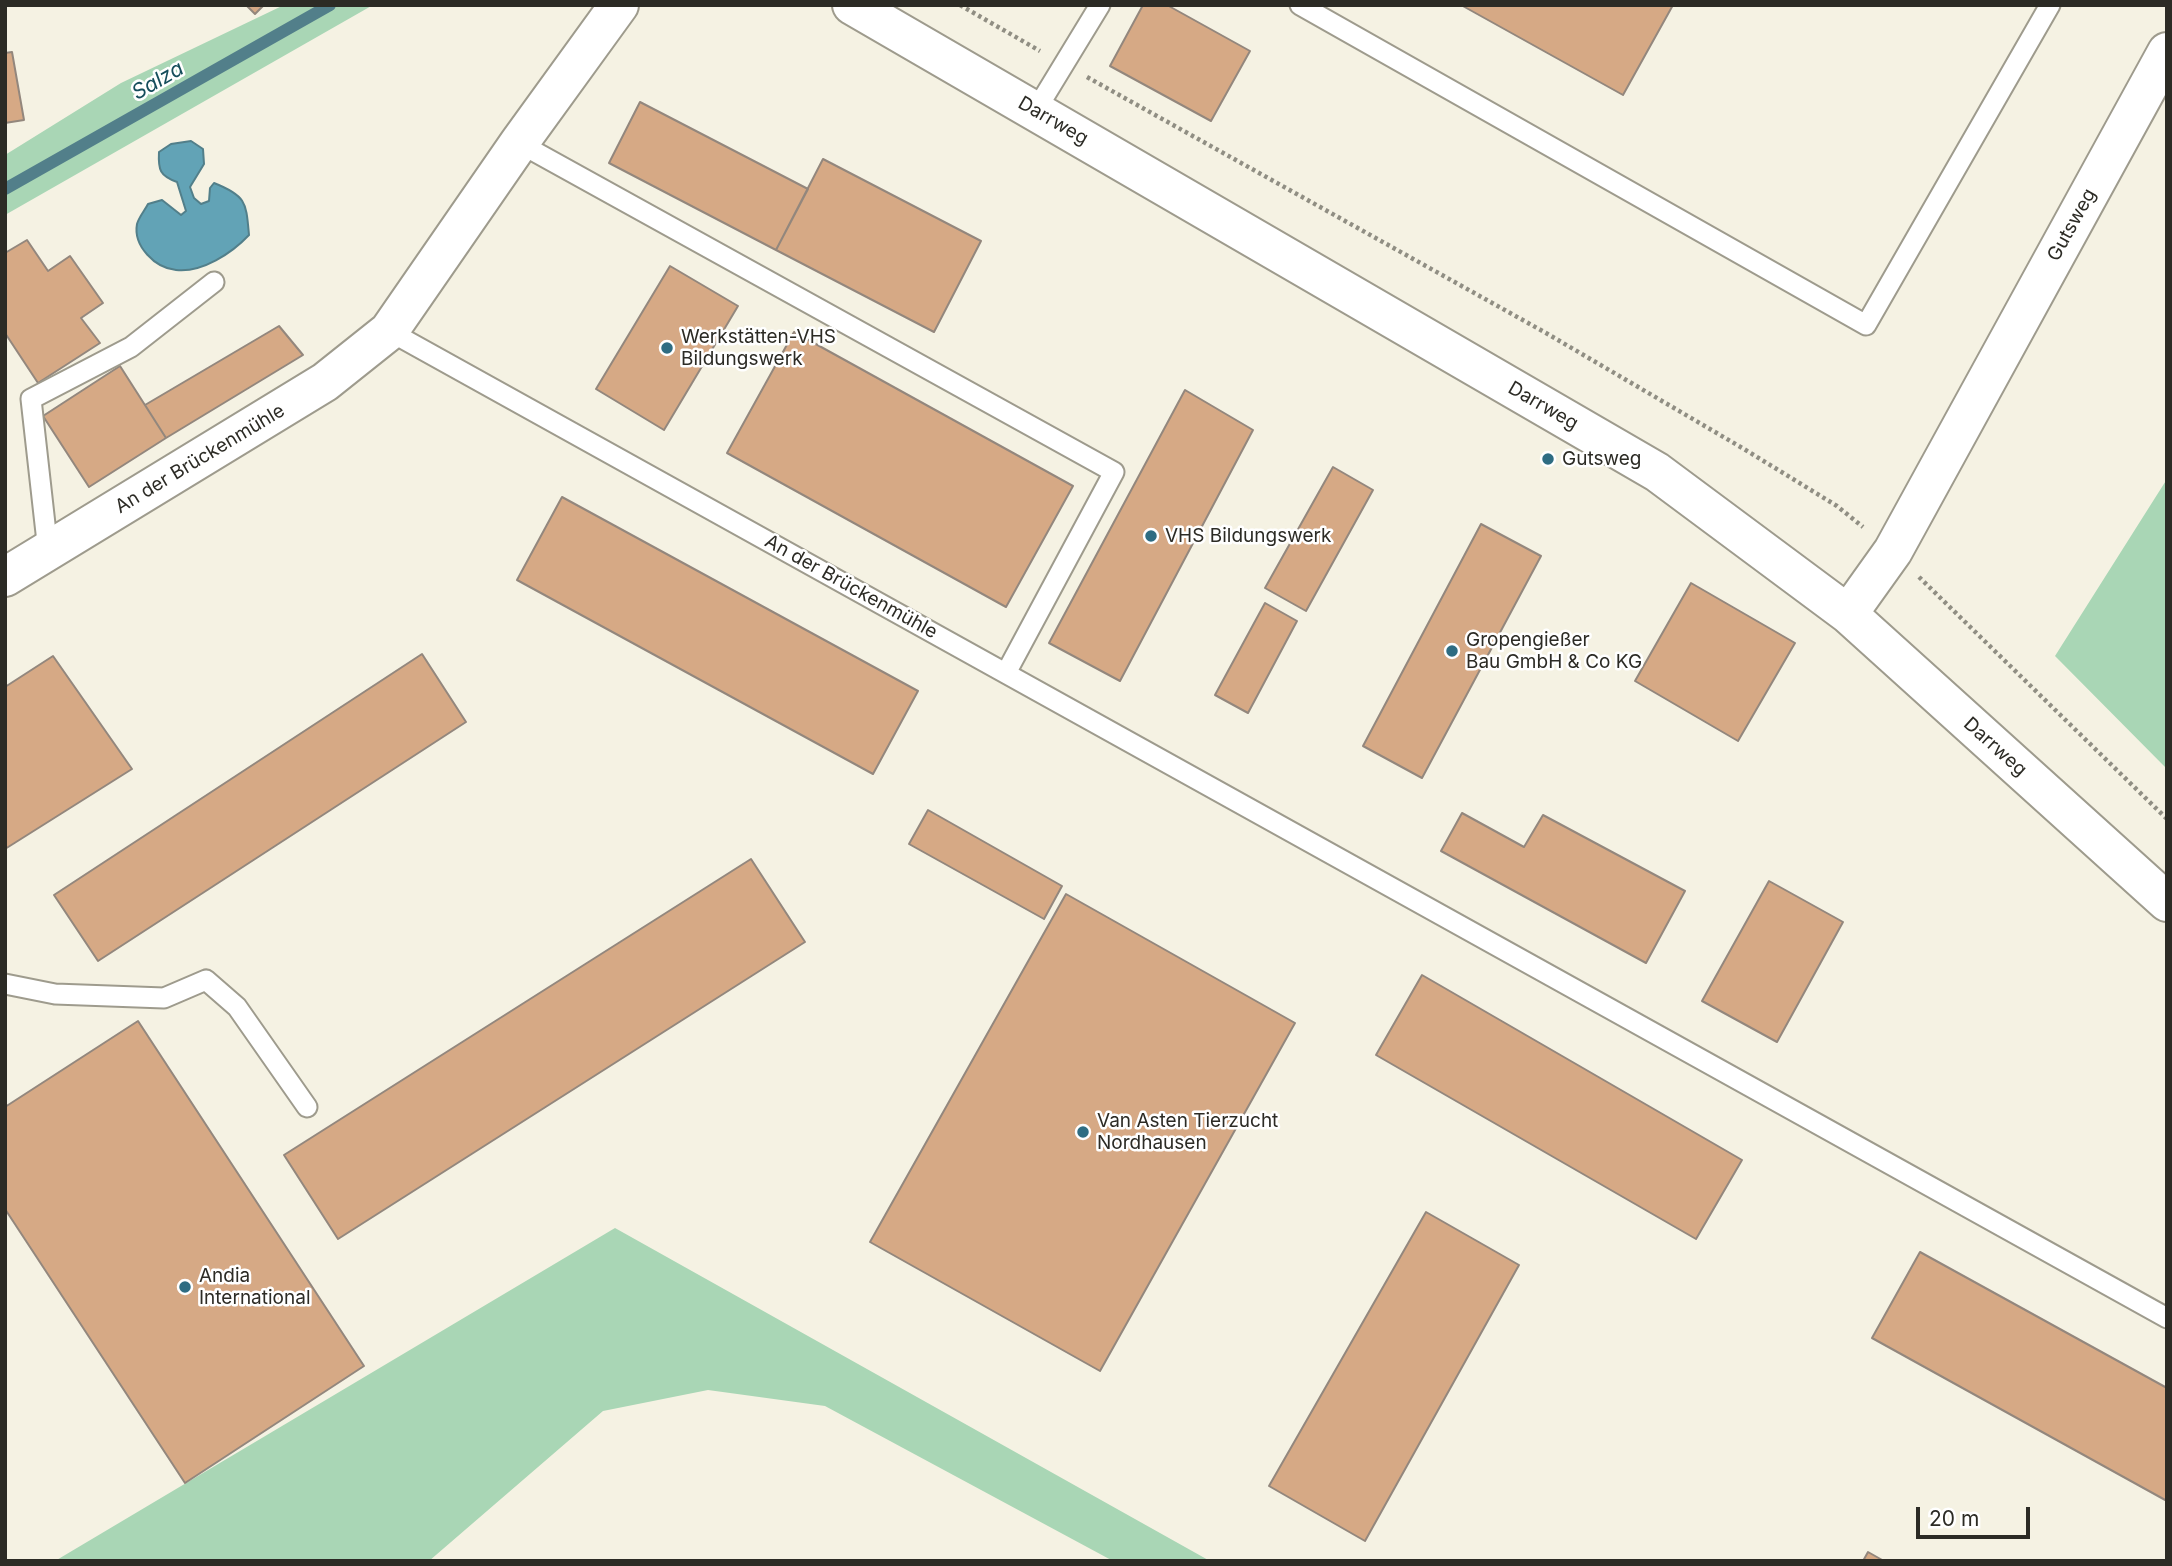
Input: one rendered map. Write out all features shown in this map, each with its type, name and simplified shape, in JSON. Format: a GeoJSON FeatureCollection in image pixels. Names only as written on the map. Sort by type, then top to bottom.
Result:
{"type":"FeatureCollection","features":[{"type":"Feature","properties":{"kind":"street","name":"An der Brückenmühle"},"geometry":{"type":"LineString","coordinates":[[5,578],[325,382],[389,331],[519,143],[619,5]]}},
{"type":"Feature","properties":{"kind":"street","name":"Darrweg"},"geometry":{"type":"LineString","coordinates":[[852,5],[1657,472],[1848,614],[2167,902]]}},
{"type":"Feature","properties":{"kind":"street","name":"Gutsweg"},"geometry":{"type":"LineString","coordinates":[[1848,614],[1893,551],[2167,52]]}},
{"type":"Feature","properties":{"kind":"lane"},"geometry":{"type":"LineString","coordinates":[[1036,110],[1100,5]]}},
{"type":"Feature","properties":{"kind":"lane"},"geometry":{"type":"LineString","coordinates":[[1300,5],[1866,325],[2050,5]]}},
{"type":"Feature","properties":{"kind":"lane"},"geometry":{"type":"LineString","coordinates":[[519,143],[1114,472],[1006,673]]}},
{"type":"Feature","properties":{"kind":"lane"},"geometry":{"type":"LineString","coordinates":[[48,551],[31,399],[131,346],[214,282]]}},
{"type":"Feature","properties":{"kind":"lane","name":"An der Brückenmühle"},"geometry":{"type":"LineString","coordinates":[[389,331],[2167,1318]]}},
{"type":"Feature","properties":{"kind":"lane"},"geometry":{"type":"LineString","coordinates":[[5,984],[55,994],[164,998],[206,980],[237,1007],[307,1107]]}},
{"type":"Feature","properties":{"kind":"path"},"geometry":{"type":"LineString","coordinates":[[960,5],[1522,320],[1838,506],[1893,551],[2167,819]]}},
{"type":"Feature","properties":{"kind":"green space"},"geometry":{"type":"Polygon","coordinates":[[[284,5],[373,5],[5,215],[5,155],[121,83],[284,5]]]}},
{"type":"Feature","properties":{"kind":"green space"},"geometry":{"type":"Polygon","coordinates":[[[2167,479],[2167,769],[2055,656],[2167,479]]]}},
{"type":"Feature","properties":{"kind":"green space"},"geometry":{"type":"Polygon","coordinates":[[[615,1228],[1210,1561],[1113,1561],[825,1406],[708,1390],[603,1411],[429,1561],[55,1561],[615,1228]]]}},
{"type":"Feature","properties":{"kind":"water"},"geometry":{"type":"Polygon","coordinates":[[[191,141],[203,149],[204,164],[190,187],[194,198],[201,204],[209,201],[210,188],[214,183],[233,192],[243,202],[249,235],[206,265],[176,270],[160,265],[147,255],[138,240],[137,224],[148,204],[162,200],[181,215],[186,211],[177,182],[161,172],[159,152],[171,144],[191,141]]]}},
{"type":"Feature","properties":{"kind":"building"},"geometry":{"type":"Polygon","coordinates":[[[246,5],[264,5],[255,14],[246,5]]]}},
{"type":"Feature","properties":{"kind":"building"},"geometry":{"type":"Polygon","coordinates":[[[1143,5],[1167,5],[1250,51],[1211,121],[1110,66],[1143,5]]]}},
{"type":"Feature","properties":{"kind":"building"},"geometry":{"type":"Polygon","coordinates":[[[1461,5],[1673,5],[1623,95],[1461,5]]]}},
{"type":"Feature","properties":{"kind":"building"},"geometry":{"type":"Polygon","coordinates":[[[12,52],[24,120],[5,123],[5,53],[12,52]]]}},
{"type":"Feature","properties":{"kind":"building"},"geometry":{"type":"Polygon","coordinates":[[[640,102],[808,189],[776,250],[609,163],[640,102]]]}},
{"type":"Feature","properties":{"kind":"building"},"geometry":{"type":"Polygon","coordinates":[[[823,159],[981,241],[934,332],[776,250],[823,159]]]}},
{"type":"Feature","properties":{"kind":"building"},"geometry":{"type":"Polygon","coordinates":[[[27,240],[48,271],[70,256],[103,303],[81,318],[100,343],[38,383],[5,333],[5,253],[27,240]]]}},
{"type":"Feature","properties":{"kind":"building","name":"Werkstätten-VHS Bildungswerk"},"geometry":{"type":"Polygon","coordinates":[[[670,266],[738,306],[664,430],[596,389],[670,266]]]}},
{"type":"Feature","properties":{"kind":"building"},"geometry":{"type":"Polygon","coordinates":[[[279,326],[303,355],[166,438],[145,405],[279,326]]]}},
{"type":"Feature","properties":{"kind":"building"},"geometry":{"type":"Polygon","coordinates":[[[794,332],[1073,486],[1006,607],[727,453],[794,332]]]}},
{"type":"Feature","properties":{"kind":"building"},"geometry":{"type":"Polygon","coordinates":[[[120,366],[166,438],[89,487],[43,416],[120,366]]]}},
{"type":"Feature","properties":{"kind":"building","name":"VHS Bildungswerk"},"geometry":{"type":"Polygon","coordinates":[[[1185,390],[1253,430],[1120,681],[1049,643],[1185,390]]]}},
{"type":"Feature","properties":{"kind":"building"},"geometry":{"type":"Polygon","coordinates":[[[1333,467],[1373,490],[1306,611],[1265,588],[1333,467]]]}},
{"type":"Feature","properties":{"kind":"building"},"geometry":{"type":"Polygon","coordinates":[[[562,497],[918,691],[873,774],[517,580],[562,497]]]}},
{"type":"Feature","properties":{"kind":"building","name":"Gropengießer Bau GmbH & Co KG"},"geometry":{"type":"Polygon","coordinates":[[[1481,524],[1541,556],[1422,778],[1363,746],[1481,524]]]}},
{"type":"Feature","properties":{"kind":"building"},"geometry":{"type":"Polygon","coordinates":[[[1691,583],[1795,643],[1738,741],[1635,681],[1691,583]]]}},
{"type":"Feature","properties":{"kind":"building"},"geometry":{"type":"Polygon","coordinates":[[[1265,603],[1297,621],[1248,713],[1215,695],[1265,603]]]}},
{"type":"Feature","properties":{"kind":"building"},"geometry":{"type":"Polygon","coordinates":[[[422,654],[466,722],[98,961],[54,895],[422,654]]]}},
{"type":"Feature","properties":{"kind":"building"},"geometry":{"type":"Polygon","coordinates":[[[53,656],[132,769],[5,849],[5,687],[53,656]]]}},
{"type":"Feature","properties":{"kind":"building"},"geometry":{"type":"Polygon","coordinates":[[[928,810],[1062,886],[1044,919],[909,844],[928,810]]]}},
{"type":"Feature","properties":{"kind":"building"},"geometry":{"type":"Polygon","coordinates":[[[1462,813],[1524,847],[1543,815],[1685,891],[1646,963],[1441,851],[1462,813]]]}},
{"type":"Feature","properties":{"kind":"building"},"geometry":{"type":"Polygon","coordinates":[[[751,859],[805,942],[338,1239],[284,1155],[751,859]]]}},
{"type":"Feature","properties":{"kind":"building"},"geometry":{"type":"Polygon","coordinates":[[[1769,881],[1843,922],[1777,1042],[1702,1001],[1769,881]]]}},
{"type":"Feature","properties":{"kind":"building","name":"Van Asten Tierzucht Nordhausen"},"geometry":{"type":"Polygon","coordinates":[[[1066,894],[1295,1023],[1100,1371],[870,1242],[1066,894]]]}},
{"type":"Feature","properties":{"kind":"building"},"geometry":{"type":"Polygon","coordinates":[[[1422,975],[1742,1160],[1696,1239],[1376,1055],[1422,975]]]}},
{"type":"Feature","properties":{"kind":"building","name":"Andia International"},"geometry":{"type":"Polygon","coordinates":[[[138,1021],[364,1366],[185,1483],[5,1209],[5,1107],[138,1021]]]}},
{"type":"Feature","properties":{"kind":"building"},"geometry":{"type":"Polygon","coordinates":[[[1426,1212],[1519,1265],[1365,1541],[1269,1486],[1426,1212]]]}},
{"type":"Feature","properties":{"kind":"building"},"geometry":{"type":"Polygon","coordinates":[[[1920,1252],[2167,1388],[2167,1501],[1872,1338],[1920,1252]]]}},
{"type":"Feature","properties":{"kind":"building"},"geometry":{"type":"Polygon","coordinates":[[[1868,1552],[1884,1561],[1863,1561],[1868,1552]]]}},
{"type":"Feature","properties":{"kind":"waterway","name":"Salza"},"geometry":{"type":"LineString","coordinates":[[5,189],[330,5]]}},
{"type":"Feature","properties":{"kind":"place","name":"Werkstätten-VHS Bildungswerk"},"geometry":{"type":"Point","coordinates":[667,348]}},
{"type":"Feature","properties":{"kind":"place","name":"Gutsweg"},"geometry":{"type":"Point","coordinates":[1548,459]}},
{"type":"Feature","properties":{"kind":"place","name":"VHS Bildungswerk"},"geometry":{"type":"Point","coordinates":[1151,536]}},
{"type":"Feature","properties":{"kind":"place","name":"Gropengießer Bau GmbH & Co KG"},"geometry":{"type":"Point","coordinates":[1452,651]}},
{"type":"Feature","properties":{"kind":"place","name":"Van Asten Tierzucht Nordhausen"},"geometry":{"type":"Point","coordinates":[1083,1132]}},
{"type":"Feature","properties":{"kind":"place","name":"Andia International"},"geometry":{"type":"Point","coordinates":[185,1287]}}]}
